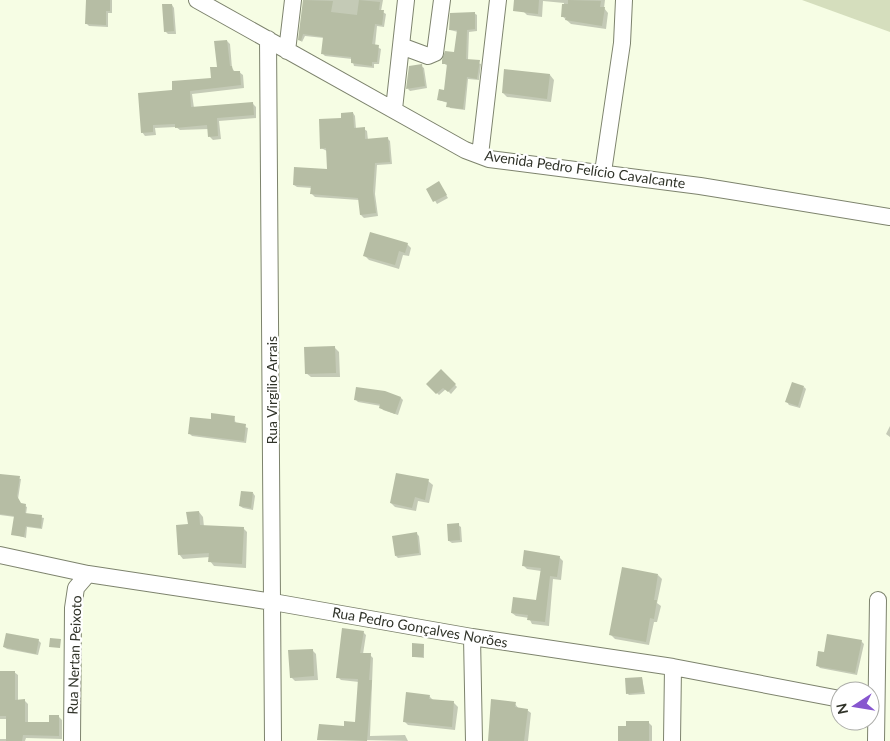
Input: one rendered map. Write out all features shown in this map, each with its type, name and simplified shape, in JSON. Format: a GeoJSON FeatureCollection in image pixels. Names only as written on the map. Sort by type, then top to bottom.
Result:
{"type":"FeatureCollection","features":[{"type":"Feature","properties":{"kind":"street","name":"Avenida Pedro Felício Cavalcante"},"geometry":{"type":"LineString","coordinates":[[197,0],[459,147],[489,158],[742,192],[890,217]]}},
{"type":"Feature","properties":{"kind":"street"},"geometry":{"type":"LineString","coordinates":[[287,50],[293,0]]}},
{"type":"Feature","properties":{"kind":"street"},"geometry":{"type":"LineString","coordinates":[[394,109],[406,0]]}},
{"type":"Feature","properties":{"kind":"street"},"geometry":{"type":"LineString","coordinates":[[401,46],[428,56],[435,53],[442,0]]}},
{"type":"Feature","properties":{"kind":"street"},"geometry":{"type":"LineString","coordinates":[[480,155],[498,0]]}},
{"type":"Feature","properties":{"kind":"street"},"geometry":{"type":"LineString","coordinates":[[604,172],[622,42],[624,0]]}},
{"type":"Feature","properties":{"kind":"street","name":"Rua Virgilio Arrais"},"geometry":{"type":"LineString","coordinates":[[268,39],[273,741]]}},
{"type":"Feature","properties":{"kind":"street","name":"Rua Pedro Gonçalves Norões"},"geometry":{"type":"LineString","coordinates":[[0,555],[88,574],[273,602],[472,637],[673,667],[830,697]]}},
{"type":"Feature","properties":{"kind":"street","name":"Rua Nertan Peixoto"},"geometry":{"type":"LineString","coordinates":[[72,741],[73,608],[76,588],[88,574]]}},
{"type":"Feature","properties":{"kind":"street"},"geometry":{"type":"LineString","coordinates":[[878,600],[879,681]]}},
{"type":"Feature","properties":{"kind":"street"},"geometry":{"type":"LineString","coordinates":[[472,637],[474,741]]}},
{"type":"Feature","properties":{"kind":"street"},"geometry":{"type":"LineString","coordinates":[[672,741],[673,667]]}},
{"type":"Feature","properties":{"kind":"green space"},"geometry":{"type":"Polygon","coordinates":[[[802,0],[890,0],[890,32],[802,0]]]}},
{"type":"Feature","properties":{"kind":"building"},"geometry":{"type":"Polygon","coordinates":[[[86,0],[110,0],[110,11],[106,11],[106,25],[85,24],[86,0]]]}},
{"type":"Feature","properties":{"kind":"building"},"geometry":{"type":"Polygon","coordinates":[[[303,0],[333,1],[331,12],[357,15],[359,0],[380,2],[379,10],[384,10],[382,25],[375,24],[372,44],[379,45],[377,62],[372,62],[372,66],[351,63],[351,57],[321,54],[323,37],[303,34],[301,41],[298,40],[303,0]]]}},
{"type":"Feature","properties":{"kind":"building"},"geometry":{"type":"Polygon","coordinates":[[[514,0],[539,0],[538,14],[513,11],[514,0]]]}},
{"type":"Feature","properties":{"kind":"building"},"geometry":{"type":"Polygon","coordinates":[[[568,0],[601,1],[600,7],[605,7],[602,26],[565,20],[566,17],[561,17],[562,4],[568,4],[568,0]]]}},
{"type":"Feature","properties":{"kind":"building"},"geometry":{"type":"Polygon","coordinates":[[[162,4],[172,4],[174,31],[164,32],[162,4]]]}},
{"type":"Feature","properties":{"kind":"building"},"geometry":{"type":"Polygon","coordinates":[[[475,12],[475,29],[467,30],[466,59],[480,60],[477,79],[467,77],[463,109],[446,107],[447,102],[437,100],[439,89],[444,90],[447,64],[442,64],[442,60],[445,51],[454,52],[457,30],[449,30],[450,13],[475,12]]]}},
{"type":"Feature","properties":{"kind":"building"},"geometry":{"type":"Polygon","coordinates":[[[227,40],[230,66],[232,66],[233,71],[240,71],[241,85],[190,91],[191,107],[253,102],[254,115],[217,118],[218,136],[208,137],[207,125],[175,128],[175,124],[153,125],[153,132],[141,133],[138,93],[172,90],[172,81],[211,78],[210,67],[217,67],[214,41],[227,40]]]}},
{"type":"Feature","properties":{"kind":"building"},"geometry":{"type":"Polygon","coordinates":[[[422,64],[425,86],[406,89],[409,66],[422,64]]]}},
{"type":"Feature","properties":{"kind":"building"},"geometry":{"type":"Polygon","coordinates":[[[504,69],[550,74],[547,99],[502,93],[504,69]]]}},
{"type":"Feature","properties":{"kind":"building"},"geometry":{"type":"Polygon","coordinates":[[[353,112],[354,128],[365,127],[365,139],[388,137],[390,162],[375,163],[373,191],[376,213],[360,215],[358,198],[310,194],[311,186],[293,185],[294,167],[327,169],[326,148],[320,149],[319,119],[341,118],[341,113],[353,112]]]}},
{"type":"Feature","properties":{"kind":"building"},"geometry":{"type":"Polygon","coordinates":[[[439,181],[447,195],[433,202],[426,189],[439,181]]]}},
{"type":"Feature","properties":{"kind":"building"},"geometry":{"type":"Polygon","coordinates":[[[370,232],[408,243],[405,253],[399,251],[395,265],[363,256],[370,232]]]}},
{"type":"Feature","properties":{"kind":"building"},"geometry":{"type":"Polygon","coordinates":[[[335,346],[336,373],[305,374],[304,347],[335,346]]]}},
{"type":"Feature","properties":{"kind":"building"},"geometry":{"type":"Polygon","coordinates":[[[441,369],[456,384],[448,392],[443,388],[436,394],[426,384],[441,369]]]}},
{"type":"Feature","properties":{"kind":"building"},"geometry":{"type":"Polygon","coordinates":[[[792,382],[804,386],[798,406],[785,402],[792,382]]]}},
{"type":"Feature","properties":{"kind":"building"},"geometry":{"type":"Polygon","coordinates":[[[356,387],[385,391],[401,397],[395,414],[379,408],[380,404],[354,400],[356,387]]]}},
{"type":"Feature","properties":{"kind":"building"},"geometry":{"type":"Polygon","coordinates":[[[211,413],[235,416],[234,422],[246,424],[244,441],[188,434],[190,417],[211,419],[211,413]]]}},
{"type":"Feature","properties":{"kind":"building"},"geometry":{"type":"Polygon","coordinates":[[[396,473],[429,479],[425,500],[415,497],[412,508],[390,503],[396,473]]]}},
{"type":"Feature","properties":{"kind":"building"},"geometry":{"type":"Polygon","coordinates":[[[0,474],[20,476],[17,496],[21,503],[26,504],[25,513],[42,515],[41,528],[26,526],[24,537],[11,535],[14,516],[0,514],[0,474]]]}},
{"type":"Feature","properties":{"kind":"building"},"geometry":{"type":"Polygon","coordinates":[[[241,491],[253,492],[251,508],[239,506],[241,491]]]}},
{"type":"Feature","properties":{"kind":"building"},"geometry":{"type":"Polygon","coordinates":[[[199,511],[200,525],[244,527],[242,564],[208,562],[209,553],[178,555],[176,525],[188,524],[186,512],[199,511]]]}},
{"type":"Feature","properties":{"kind":"building"},"geometry":{"type":"Polygon","coordinates":[[[459,523],[460,540],[448,541],[447,524],[459,523]]]}},
{"type":"Feature","properties":{"kind":"building"},"geometry":{"type":"Polygon","coordinates":[[[417,532],[419,553],[395,556],[392,536],[417,532]]]}},
{"type":"Feature","properties":{"kind":"building"},"geometry":{"type":"Polygon","coordinates":[[[524,550],[560,556],[557,577],[550,576],[545,622],[527,620],[528,615],[511,613],[513,597],[536,600],[541,568],[522,566],[524,550]]]}},
{"type":"Feature","properties":{"kind":"building"},"geometry":{"type":"Polygon","coordinates":[[[622,567],[658,574],[654,600],[657,600],[654,619],[650,618],[646,642],[609,635],[622,567]]]}},
{"type":"Feature","properties":{"kind":"building"},"geometry":{"type":"Polygon","coordinates":[[[342,628],[364,631],[360,653],[371,653],[369,680],[372,680],[367,741],[317,740],[319,724],[344,726],[344,721],[355,722],[358,679],[336,678],[342,628]]]}},
{"type":"Feature","properties":{"kind":"building"},"geometry":{"type":"Polygon","coordinates":[[[6,633],[39,639],[36,654],[3,647],[6,633]]]}},
{"type":"Feature","properties":{"kind":"building"},"geometry":{"type":"Polygon","coordinates":[[[827,634],[862,640],[855,673],[816,666],[818,651],[824,652],[827,634]]]}},
{"type":"Feature","properties":{"kind":"building"},"geometry":{"type":"Polygon","coordinates":[[[50,638],[61,639],[60,648],[49,647],[50,638]]]}},
{"type":"Feature","properties":{"kind":"building"},"geometry":{"type":"Polygon","coordinates":[[[412,643],[424,644],[423,657],[412,657],[412,643]]]}},
{"type":"Feature","properties":{"kind":"building"},"geometry":{"type":"Polygon","coordinates":[[[313,649],[314,676],[290,678],[288,650],[313,649]]]}},
{"type":"Feature","properties":{"kind":"building"},"geometry":{"type":"Polygon","coordinates":[[[0,671],[15,671],[15,700],[25,699],[25,722],[49,722],[49,715],[59,715],[59,736],[23,735],[22,741],[6,741],[6,716],[0,716],[0,671]]]}},
{"type":"Feature","properties":{"kind":"building"},"geometry":{"type":"Polygon","coordinates":[[[642,677],[644,692],[626,694],[625,678],[642,677]]]}},
{"type":"Feature","properties":{"kind":"building"},"geometry":{"type":"Polygon","coordinates":[[[406,692],[430,695],[429,699],[454,701],[452,727],[403,722],[406,692]]]}},
{"type":"Feature","properties":{"kind":"building"},"geometry":{"type":"Polygon","coordinates":[[[491,699],[516,702],[515,707],[528,709],[524,741],[488,741],[491,699]]]}},
{"type":"Feature","properties":{"kind":"building"},"geometry":{"type":"Polygon","coordinates":[[[626,721],[649,721],[649,741],[618,741],[618,726],[626,726],[626,721]]]}}]}
